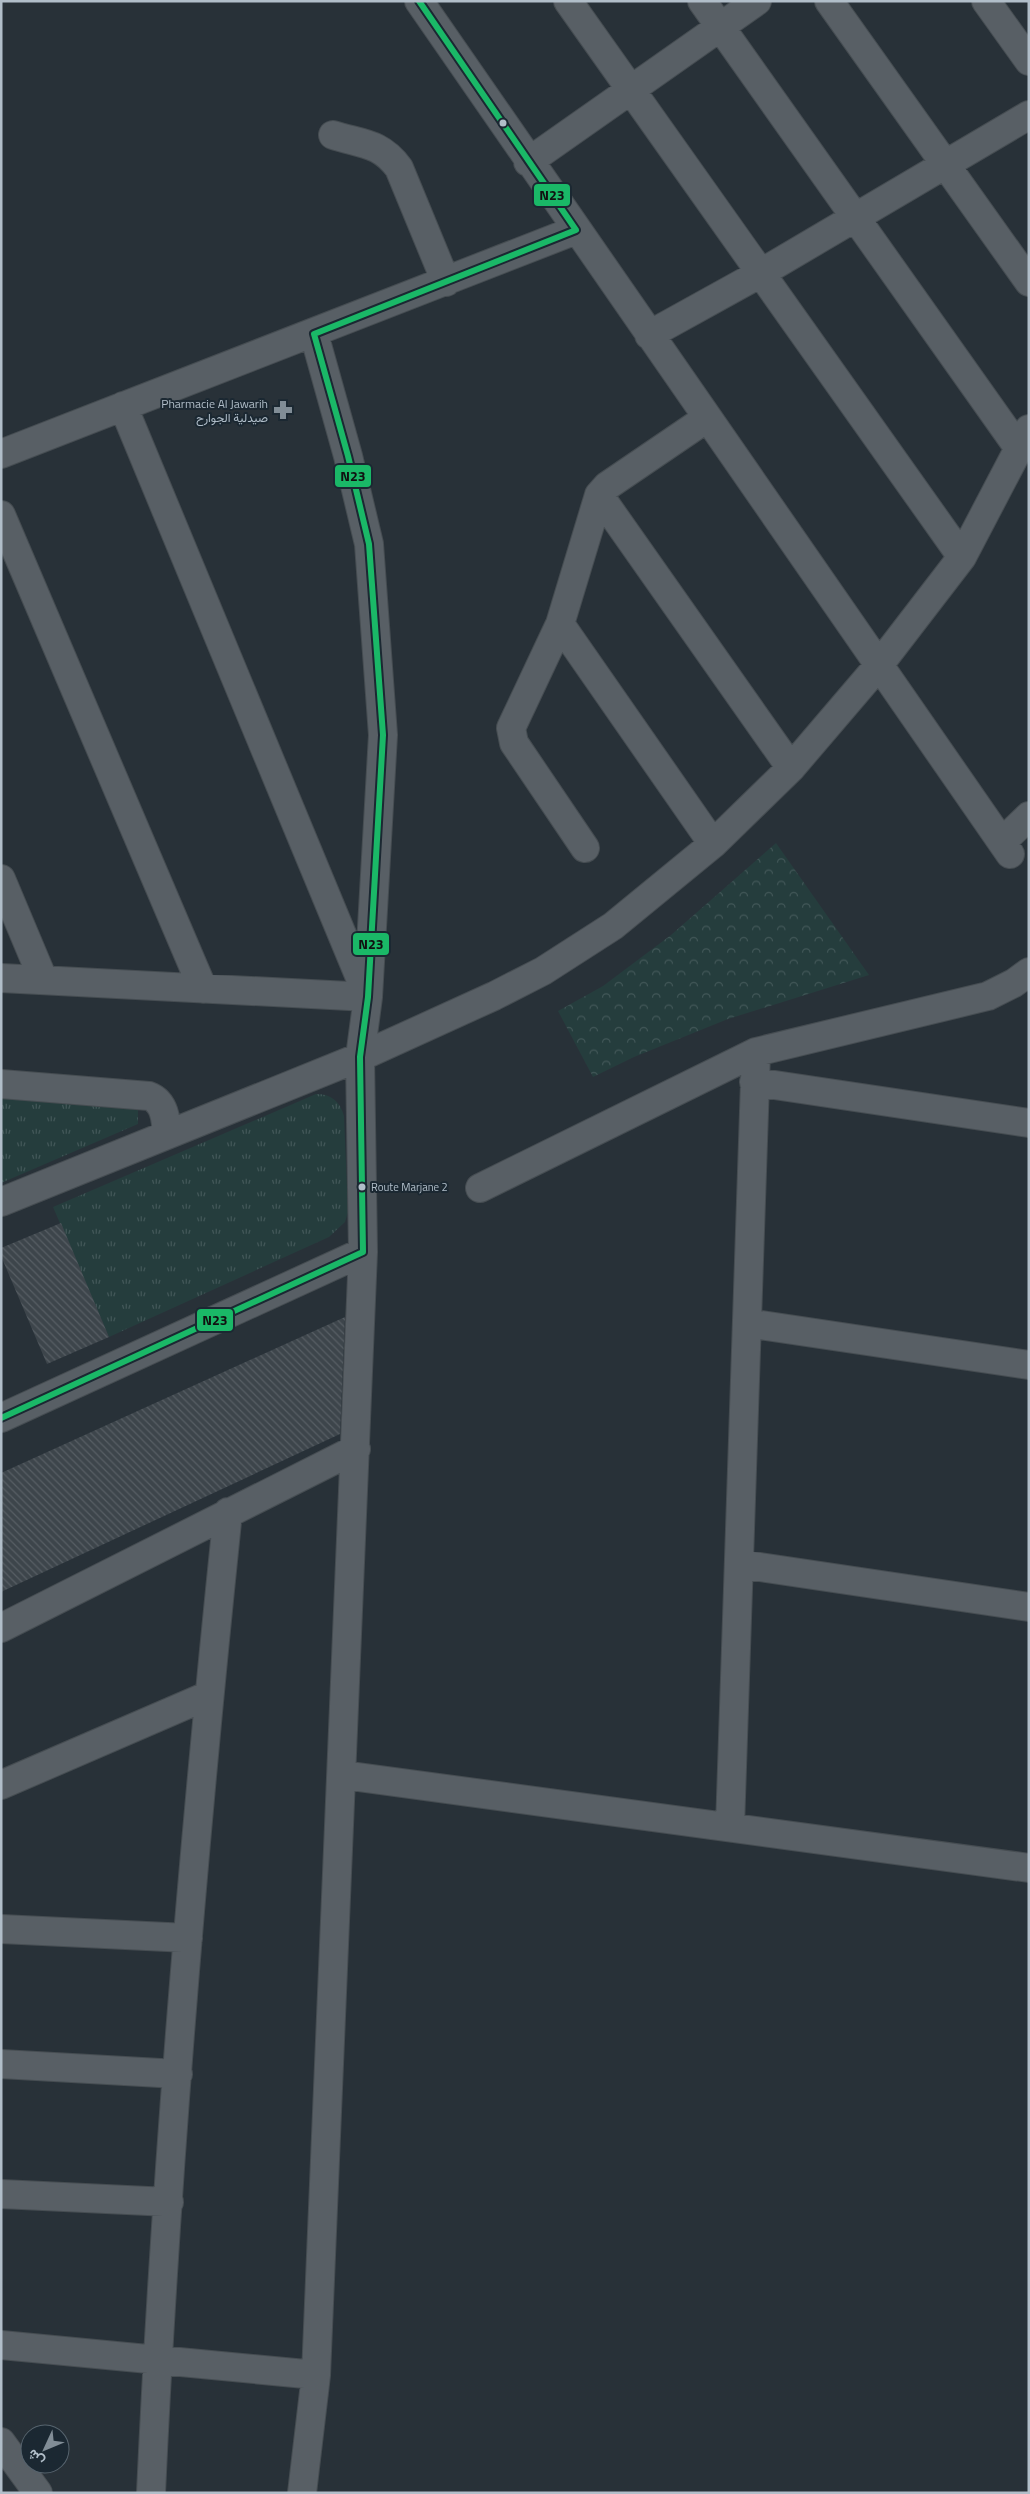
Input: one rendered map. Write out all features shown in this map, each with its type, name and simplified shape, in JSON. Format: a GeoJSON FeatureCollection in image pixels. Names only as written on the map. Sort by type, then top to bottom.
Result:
{"type":"FeatureCollection","features":[{"type":"Feature","properties":{"kind":"street"},"geometry":{"type":"LineString","coordinates":[[419,1],[528,162],[1006,848],[1029,816]]}},
{"type":"Feature","properties":{"kind":"street"},"geometry":{"type":"LineString","coordinates":[[568,1],[962,557]]}},
{"type":"Feature","properties":{"kind":"street"},"geometry":{"type":"LineString","coordinates":[[1,1202],[360,1058],[494,996],[543,971],[613,926],[713,844],[791,768],[879,665],[962,557],[1024,440],[854,216],[702,1]]}},
{"type":"Feature","properties":{"kind":"street"},"geometry":{"type":"LineString","coordinates":[[528,162],[757,1]]}},
{"type":"Feature","properties":{"kind":"street"},"geometry":{"type":"LineString","coordinates":[[829,1],[1029,282]]}},
{"type":"Feature","properties":{"kind":"street"},"geometry":{"type":"LineString","coordinates":[[986,1],[1029,60]]}},
{"type":"Feature","properties":{"kind":"street"},"geometry":{"type":"LineString","coordinates":[[649,335],[761,273],[854,216],[1029,115]]}},
{"type":"Feature","properties":{"kind":"street"},"geometry":{"type":"LineString","coordinates":[[333,135],[379,147],[390,156],[399,168],[446,282]]}},
{"type":"Feature","properties":{"kind":"street"},"geometry":{"type":"LineString","coordinates":[[1,454],[314,334],[576,230]]}},
{"type":"Feature","properties":{"kind":"street"},"geometry":{"type":"LineString","coordinates":[[302,2493],[316,2375],[343,1775],[363,1252],[360,1058],[368,997],[383,735],[369,544],[348,456],[314,334]]}},
{"type":"Feature","properties":{"kind":"street"},"geometry":{"type":"LineString","coordinates":[[123,406],[368,997]]}},
{"type":"Feature","properties":{"kind":"street"},"geometry":{"type":"LineString","coordinates":[[585,848],[514,743],[511,728],[560,624],[599,495],[607,486],[707,418]]}},
{"type":"Feature","properties":{"kind":"street"},"geometry":{"type":"LineString","coordinates":[[599,495],[791,768]]}},
{"type":"Feature","properties":{"kind":"street"},"geometry":{"type":"LineString","coordinates":[[1,515],[204,989]]}},
{"type":"Feature","properties":{"kind":"street"},"geometry":{"type":"LineString","coordinates":[[560,624],[713,844]]}},
{"type":"Feature","properties":{"kind":"street"},"geometry":{"type":"LineString","coordinates":[[1,879],[42,979]]}},
{"type":"Feature","properties":{"kind":"street"},"geometry":{"type":"LineString","coordinates":[[480,1188],[756,1052],[988,996],[1014,983],[1029,972]]}},
{"type":"Feature","properties":{"kind":"street"},"geometry":{"type":"LineString","coordinates":[[1,978],[368,997]]}},
{"type":"Feature","properties":{"kind":"street"},"geometry":{"type":"LineString","coordinates":[[730,1827],[756,1052]]}},
{"type":"Feature","properties":{"kind":"street"},"geometry":{"type":"LineString","coordinates":[[754,1082],[1029,1123]]}},
{"type":"Feature","properties":{"kind":"street"},"geometry":{"type":"LineString","coordinates":[[1,1084],[149,1096],[156,1099],[164,1111],[167,1135]]}},
{"type":"Feature","properties":{"kind":"street"},"geometry":{"type":"LineString","coordinates":[[1,1418],[363,1252]]}},
{"type":"Feature","properties":{"kind":"street"},"geometry":{"type":"LineString","coordinates":[[747,1323],[1029,1365]]}},
{"type":"Feature","properties":{"kind":"street"},"geometry":{"type":"LineString","coordinates":[[1,1628],[356,1449]]}},
{"type":"Feature","properties":{"kind":"street"},"geometry":{"type":"LineString","coordinates":[[151,2493],[157,2360],[188,1938],[209,1695],[228,1512]]}},
{"type":"Feature","properties":{"kind":"street"},"geometry":{"type":"LineString","coordinates":[[739,1564],[1029,1607]]}},
{"type":"Feature","properties":{"kind":"street"},"geometry":{"type":"LineString","coordinates":[[1,1785],[209,1695]]}},
{"type":"Feature","properties":{"kind":"street"},"geometry":{"type":"LineString","coordinates":[[343,1775],[1029,1868]]}},
{"type":"Feature","properties":{"kind":"street"},"geometry":{"type":"LineString","coordinates":[[1,1929],[188,1938]]}},
{"type":"Feature","properties":{"kind":"street"},"geometry":{"type":"LineString","coordinates":[[1,2064],[178,2074]]}},
{"type":"Feature","properties":{"kind":"street"},"geometry":{"type":"LineString","coordinates":[[1,2194],[169,2202]]}},
{"type":"Feature","properties":{"kind":"street"},"geometry":{"type":"LineString","coordinates":[[1,2346],[316,2375]]}},
{"type":"Feature","properties":{"kind":"street"},"geometry":{"type":"LineString","coordinates":[[1,2442],[38,2493]]}},
{"type":"Feature","properties":{"kind":"green space"},"geometry":{"type":"Polygon","coordinates":[[[776,843],[869,975],[728,1019],[634,1057],[593,1077],[558,1011],[603,986],[671,935],[776,843]]]}},
{"type":"Feature","properties":{"kind":"green space"},"geometry":{"type":"Polygon","coordinates":[[[1,1091],[138,1101],[138,1124],[1,1183],[1,1091]]]}},
{"type":"Feature","properties":{"kind":"green space"},"geometry":{"type":"Polygon","coordinates":[[[316,1094],[326,1095],[334,1099],[340,1106],[344,1116],[348,1212],[345,1222],[329,1237],[109,1337],[53,1207],[316,1094]]]}},
{"type":"Feature","properties":{"kind":"building"},"geometry":{"type":"Polygon","coordinates":[[[61,1223],[109,1337],[47,1364],[1,1256],[1,1248],[61,1223]]]}},
{"type":"Feature","properties":{"kind":"building"},"geometry":{"type":"Polygon","coordinates":[[[345,1317],[340,1434],[1,1592],[1,1473],[345,1317]]]}},
{"type":"Feature","properties":{"kind":"transit line","name":"N23"},"geometry":{"type":"LineString","coordinates":[[1,1418],[363,1252],[360,1057],[368,997],[383,735],[369,544],[348,456],[314,334],[576,230],[419,1]]}},
{"type":"Feature","properties":{"kind":"place","name":"Pharmacie Al Jawarih صيدلية الجوارح"},"geometry":{"type":"Point","coordinates":[283,410]}},
{"type":"Feature","properties":{"kind":"place","name":"Route Marjane 2"},"geometry":{"type":"Point","coordinates":[362,1187]}}]}
